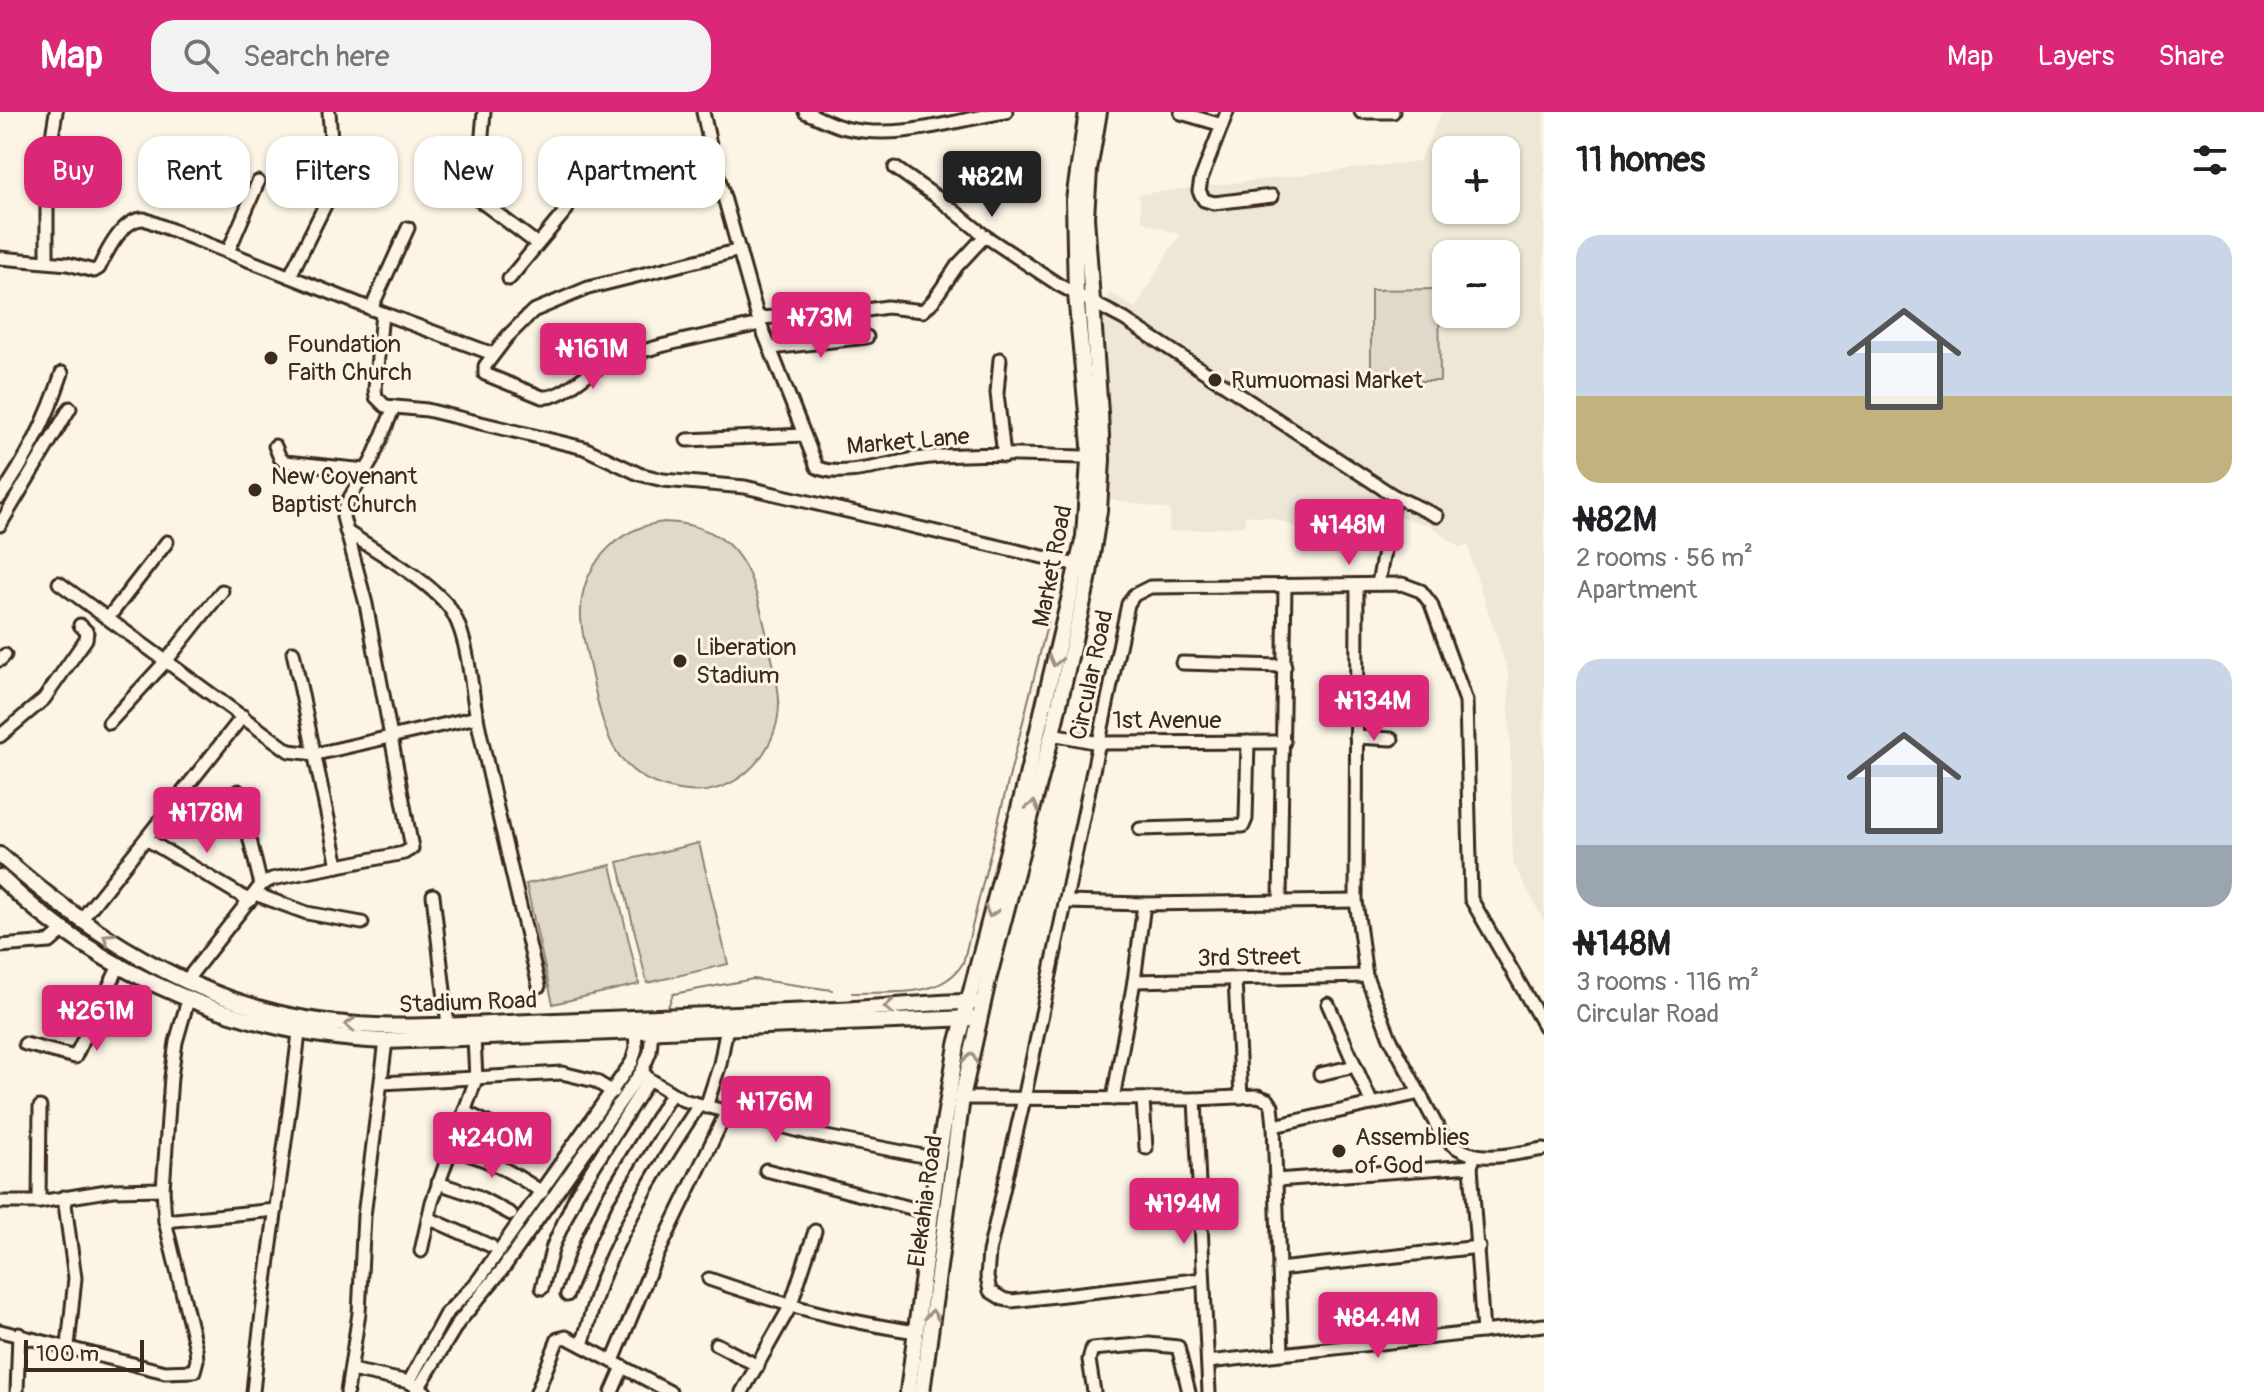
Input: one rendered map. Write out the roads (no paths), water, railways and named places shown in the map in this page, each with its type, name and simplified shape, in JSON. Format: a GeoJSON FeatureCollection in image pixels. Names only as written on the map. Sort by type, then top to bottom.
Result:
{"type":"FeatureCollection","features":[{"type":"Feature","properties":{"kind":"main road","name":"Market Road"},"geometry":{"type":"LineString","coordinates":[[980,1017],[1052,734],[1088,580],[1099,511],[1102,459],[1074,200],[1087,112]]}},
{"type":"Feature","properties":{"kind":"main road","name":"Market Road"},"geometry":{"type":"LineString","coordinates":[[963,1018],[1023,793],[1088,510],[1090,457],[1083,297],[1086,194],[1099,112]]}},
{"type":"Feature","properties":{"kind":"main road","name":"Stadium Road"},"geometry":{"type":"LineString","coordinates":[[0,855],[41,891],[134,954],[235,1009],[299,1033],[386,1041],[980,1017]]}},
{"type":"Feature","properties":{"kind":"main road","name":"Stadium Road"},"geometry":{"type":"LineString","coordinates":[[0,877],[65,929],[120,964],[188,1000],[338,1024],[448,1025],[984,1002]]}},
{"type":"Feature","properties":{"kind":"main road"},"geometry":{"type":"LineString","coordinates":[[940,1004],[961,989],[973,975]]}},
{"type":"Feature","properties":{"kind":"main road","name":"Elekahia Road"},"geometry":{"type":"LineString","coordinates":[[922,1392],[962,1098],[980,1017]]}},
{"type":"Feature","properties":{"kind":"main road","name":"Elekahia Road"},"geometry":{"type":"LineString","coordinates":[[908,1392],[930,1213],[963,1018]]}},
{"type":"Feature","properties":{"kind":"main road"},"geometry":{"type":"LineString","coordinates":[[933,1019],[957,1045]]}},
{"type":"Feature","properties":{"kind":"street"},"geometry":{"type":"LineString","coordinates":[[47,261],[47,167],[56,112]]}},
{"type":"Feature","properties":{"kind":"street"},"geometry":{"type":"LineString","coordinates":[[290,276],[332,191],[329,112]]}},
{"type":"Feature","properties":{"kind":"street"},"geometry":{"type":"LineString","coordinates":[[484,112],[477,191],[479,200],[536,243]]}},
{"type":"Feature","properties":{"kind":"street","name":"Market Lane"},"geometry":{"type":"LineString","coordinates":[[703,112],[759,321],[817,467],[823,470],[857,469],[918,459],[1090,457]]}},
{"type":"Feature","properties":{"kind":"street"},"geometry":{"type":"LineString","coordinates":[[805,112],[842,127],[888,133],[917,131],[1006,112]]}},
{"type":"Feature","properties":{"kind":"street"},"geometry":{"type":"LineString","coordinates":[[1227,112],[1198,185],[1204,200],[1214,203],[1272,196]]}},
{"type":"Feature","properties":{"kind":"street"},"geometry":{"type":"LineString","coordinates":[[1361,112],[1393,112]]}},
{"type":"Feature","properties":{"kind":"street"},"geometry":{"type":"LineString","coordinates":[[1181,113],[1222,125]]}},
{"type":"Feature","properties":{"kind":"street"},"geometry":{"type":"LineString","coordinates":[[895,168],[985,236],[1124,319],[1394,496],[1437,516]]}},
{"type":"Feature","properties":{"kind":"street"},"geometry":{"type":"LineString","coordinates":[[228,252],[258,182]]}},
{"type":"Feature","properties":{"kind":"street"},"geometry":{"type":"LineString","coordinates":[[509,279],[567,209]]}},
{"type":"Feature","properties":{"kind":"street"},"geometry":{"type":"LineString","coordinates":[[0,258],[47,261],[94,271],[128,223],[144,219],[493,354]]}},
{"type":"Feature","properties":{"kind":"street"},"geometry":{"type":"LineString","coordinates":[[408,228],[376,311],[376,397],[379,404],[427,410],[584,448],[639,474],[663,480],[745,487],[1077,565],[1088,580]]}},
{"type":"Feature","properties":{"kind":"street"},"geometry":{"type":"LineString","coordinates":[[740,250],[588,288],[552,302],[520,321],[485,366],[485,374],[542,397],[552,397],[595,369],[632,354],[759,321],[887,307],[923,311],[957,266],[985,236]]}},
{"type":"Feature","properties":{"kind":"street"},"geometry":{"type":"LineString","coordinates":[[771,348],[867,337]]}},
{"type":"Feature","properties":{"kind":"street"},"geometry":{"type":"LineString","coordinates":[[1000,359],[997,393],[1004,456]]}},
{"type":"Feature","properties":{"kind":"street"},"geometry":{"type":"LineString","coordinates":[[0,497],[22,466],[47,418],[62,373]]}},
{"type":"Feature","properties":{"kind":"street"},"geometry":{"type":"LineString","coordinates":[[185,982],[255,893],[272,879],[404,853],[412,848],[366,604],[346,531],[344,510],[394,407]]}},
{"type":"Feature","properties":{"kind":"street"},"geometry":{"type":"LineString","coordinates":[[0,525],[70,408]]}},
{"type":"Feature","properties":{"kind":"street"},"geometry":{"type":"LineString","coordinates":[[687,440],[804,435]]}},
{"type":"Feature","properties":{"kind":"street"},"geometry":{"type":"LineString","coordinates":[[275,446],[285,462],[366,470]]}},
{"type":"Feature","properties":{"kind":"street"},"geometry":{"type":"LineString","coordinates":[[1378,584],[1385,532],[1394,496]]}},
{"type":"Feature","properties":{"kind":"street"},"geometry":{"type":"LineString","coordinates":[[346,531],[427,586],[450,609],[462,633],[477,717],[539,986]]}},
{"type":"Feature","properties":{"kind":"street"},"geometry":{"type":"LineString","coordinates":[[108,618],[167,542]]}},
{"type":"Feature","properties":{"kind":"street"},"geometry":{"type":"LineString","coordinates":[[59,583],[289,751],[316,754],[477,717]]}},
{"type":"Feature","properties":{"kind":"street","name":"Circular Road"},"geometry":{"type":"LineString","coordinates":[[1203,1279],[1012,1301],[990,1291],[987,1277],[989,1252],[1128,604],[1134,595],[1150,587],[1285,585],[1402,584],[1421,591],[1431,604],[1466,701],[1471,899],[1544,1026]]}},
{"type":"Feature","properties":{"kind":"street"},"geometry":{"type":"LineString","coordinates":[[1280,901],[1285,585]]}},
{"type":"Feature","properties":{"kind":"street"},"geometry":{"type":"LineString","coordinates":[[1357,585],[1356,901],[1366,976],[1390,1038],[1448,1142],[1473,1161],[1483,1332]]}},
{"type":"Feature","properties":{"kind":"street"},"geometry":{"type":"LineString","coordinates":[[109,723],[167,660],[222,591]]}},
{"type":"Feature","properties":{"kind":"street"},"geometry":{"type":"LineString","coordinates":[[0,736],[37,706],[52,688],[86,639],[87,632],[80,625]]}},
{"type":"Feature","properties":{"kind":"street"},"geometry":{"type":"LineString","coordinates":[[293,652],[338,866]]}},
{"type":"Feature","properties":{"kind":"street"},"geometry":{"type":"LineString","coordinates":[[1182,663],[1285,666]]}},
{"type":"Feature","properties":{"kind":"street"},"geometry":{"type":"LineString","coordinates":[[81,920],[243,716]]}},
{"type":"Feature","properties":{"kind":"street","name":"1st Avenue"},"geometry":{"type":"LineString","coordinates":[[1052,734],[1099,743],[1284,742]]}},
{"type":"Feature","properties":{"kind":"street"},"geometry":{"type":"LineString","coordinates":[[1356,737],[1392,739]]}},
{"type":"Feature","properties":{"kind":"street"},"geometry":{"type":"LineString","coordinates":[[1140,829],[1243,826],[1246,819],[1248,742]]}},
{"type":"Feature","properties":{"kind":"street"},"geometry":{"type":"LineString","coordinates":[[238,791],[255,893]]}},
{"type":"Feature","properties":{"kind":"street"},"geometry":{"type":"LineString","coordinates":[[146,839],[255,893],[307,913],[362,923]]}},
{"type":"Feature","properties":{"kind":"street"},"geometry":{"type":"LineString","coordinates":[[433,895],[448,1025]]}},
{"type":"Feature","properties":{"kind":"street"},"geometry":{"type":"LineString","coordinates":[[1066,902],[1356,901]]}},
{"type":"Feature","properties":{"kind":"street"},"geometry":{"type":"LineString","coordinates":[[1113,1099],[1144,904]]}},
{"type":"Feature","properties":{"kind":"street"},"geometry":{"type":"LineString","coordinates":[[0,946],[50,942],[65,929]]}},
{"type":"Feature","properties":{"kind":"street"},"geometry":{"type":"LineString","coordinates":[[25,1044],[75,1057],[120,964]]}},
{"type":"Feature","properties":{"kind":"street","name":"3rd Street"},"geometry":{"type":"LineString","coordinates":[[1134,981],[1366,976]]}},
{"type":"Feature","properties":{"kind":"street"},"geometry":{"type":"LineString","coordinates":[[1235,980],[1241,1097]]}},
{"type":"Feature","properties":{"kind":"street"},"geometry":{"type":"LineString","coordinates":[[0,1331],[165,1372],[194,1371],[196,1349],[165,1221],[163,1189],[171,1077],[176,1042],[188,1000]]}},
{"type":"Feature","properties":{"kind":"street"},"geometry":{"type":"LineString","coordinates":[[1328,1004],[1372,1104]]}},
{"type":"Feature","properties":{"kind":"street"},"geometry":{"type":"LineString","coordinates":[[582,1345],[601,1282],[622,1234],[646,1187],[702,1106],[725,1046],[727,1027]]}},
{"type":"Feature","properties":{"kind":"street"},"geometry":{"type":"LineString","coordinates":[[418,1387],[445,1315],[477,1282],[613,1092],[635,1056],[635,1030]]}},
{"type":"Feature","properties":{"kind":"street"},"geometry":{"type":"LineString","coordinates":[[542,1288],[553,1246],[570,1206],[645,1075],[652,1030]]}},
{"type":"Feature","properties":{"kind":"street"},"geometry":{"type":"LineString","coordinates":[[253,1392],[264,1285],[299,1033]]}},
{"type":"Feature","properties":{"kind":"street"},"geometry":{"type":"LineString","coordinates":[[421,1251],[438,1183],[476,1079],[474,1037]]}},
{"type":"Feature","properties":{"kind":"street"},"geometry":{"type":"LineString","coordinates":[[347,1392],[360,1299],[364,1216],[386,1041]]}},
{"type":"Feature","properties":{"kind":"street"},"geometry":{"type":"LineString","coordinates":[[1320,1074],[1355,1066]]}},
{"type":"Feature","properties":{"kind":"street"},"geometry":{"type":"LineString","coordinates":[[382,1083],[562,1073],[595,1081],[613,1092]]}},
{"type":"Feature","properties":{"kind":"street"},"geometry":{"type":"LineString","coordinates":[[645,1075],[671,1094],[726,1113],[811,1134],[938,1159]]}},
{"type":"Feature","properties":{"kind":"street"},"geometry":{"type":"LineString","coordinates":[[418,1387],[458,1323],[502,1270],[645,1075]]}},
{"type":"Feature","properties":{"kind":"street"},"geometry":{"type":"LineString","coordinates":[[1274,1126],[1420,1093]]}},
{"type":"Feature","properties":{"kind":"street"},"geometry":{"type":"LineString","coordinates":[[567,1295],[606,1201],[671,1094]]}},
{"type":"Feature","properties":{"kind":"street"},"geometry":{"type":"LineString","coordinates":[[962,1098],[1195,1099],[1258,1096],[1268,1100],[1272,1106],[1274,1126],[1282,1353]]}},
{"type":"Feature","properties":{"kind":"street"},"geometry":{"type":"LineString","coordinates":[[1143,1099],[1146,1148]]}},
{"type":"Feature","properties":{"kind":"street"},"geometry":{"type":"LineString","coordinates":[[1195,1099],[1209,1392]]}},
{"type":"Feature","properties":{"kind":"street"},"geometry":{"type":"LineString","coordinates":[[39,1202],[40,1107]]}},
{"type":"Feature","properties":{"kind":"street"},"geometry":{"type":"LineString","coordinates":[[465,1112],[531,1144]]}},
{"type":"Feature","properties":{"kind":"street"},"geometry":{"type":"LineString","coordinates":[[612,1392],[618,1364],[652,1266],[726,1113]]}},
{"type":"Feature","properties":{"kind":"street"},"geometry":{"type":"LineString","coordinates":[[450,1149],[478,1155],[499,1164],[542,1192]]}},
{"type":"Feature","properties":{"kind":"street"},"geometry":{"type":"LineString","coordinates":[[1276,1180],[1473,1161],[1544,1149]]}},
{"type":"Feature","properties":{"kind":"street"},"geometry":{"type":"LineString","coordinates":[[766,1170],[930,1213]]}},
{"type":"Feature","properties":{"kind":"street"},"geometry":{"type":"LineString","coordinates":[[438,1183],[477,1196],[511,1214]]}},
{"type":"Feature","properties":{"kind":"street"},"geometry":{"type":"LineString","coordinates":[[0,1202],[39,1202],[113,1190],[163,1189]]}},
{"type":"Feature","properties":{"kind":"street"},"geometry":{"type":"LineString","coordinates":[[64,1197],[75,1278],[68,1346]]}},
{"type":"Feature","properties":{"kind":"street"},"geometry":{"type":"LineString","coordinates":[[165,1221],[276,1210]]}},
{"type":"Feature","properties":{"kind":"street"},"geometry":{"type":"LineString","coordinates":[[428,1218],[491,1246]]}},
{"type":"Feature","properties":{"kind":"street"},"geometry":{"type":"LineString","coordinates":[[742,1392],[790,1307],[815,1231]]}},
{"type":"Feature","properties":{"kind":"street"},"geometry":{"type":"LineString","coordinates":[[1279,1269],[1479,1247]]}},
{"type":"Feature","properties":{"kind":"street"},"geometry":{"type":"LineString","coordinates":[[709,1279],[790,1307],[855,1323],[916,1332]]}},
{"type":"Feature","properties":{"kind":"street"},"geometry":{"type":"LineString","coordinates":[[1208,1362],[1544,1325]]}},
{"type":"Feature","properties":{"kind":"street"},"geometry":{"type":"LineString","coordinates":[[17,1392],[19,1334]]}},
{"type":"Feature","properties":{"kind":"street"},"geometry":{"type":"LineString","coordinates":[[537,1392],[558,1339],[566,1337],[670,1392]]}},
{"type":"Feature","properties":{"kind":"street"},"geometry":{"type":"LineString","coordinates":[[716,1344],[758,1366]]}},
{"type":"Feature","properties":{"kind":"street"},"geometry":{"type":"LineString","coordinates":[[1094,1392],[1089,1356],[1092,1349],[1149,1344],[1178,1347],[1189,1392]]}},
{"type":"Feature","properties":{"kind":"street"},"geometry":{"type":"LineString","coordinates":[[351,1370],[418,1387]]}},
{"type":"Feature","properties":{"kind":"waterway"},"geometry":{"type":"LineString","coordinates":[[852,993],[928,988],[942,983],[963,963],[1048,621]]}},
{"type":"Feature","properties":{"kind":"waterway"},"geometry":{"type":"LineString","coordinates":[[668,1007],[673,994],[753,979],[832,990]]}},
{"type":"Feature","properties":{"kind":"waterway"},"geometry":{"type":"LineString","coordinates":[[636,1070],[642,1044]]}},
{"type":"Feature","properties":{"kind":"waterway"},"geometry":{"type":"LineString","coordinates":[[480,1288],[605,1115]]}},
{"type":"Feature","properties":{"kind":"waterway"},"geometry":{"type":"LineString","coordinates":[[426,1362],[468,1302]]}},
{"type":"Feature","properties":{"kind":"place","name":"Foundation Faith Church"},"geometry":{"type":"Point","coordinates":[271,358]}},
{"type":"Feature","properties":{"kind":"place","name":"Rumuomasi Market"},"geometry":{"type":"Point","coordinates":[1215,380]}},
{"type":"Feature","properties":{"kind":"place","name":"New Covenant Baptist Church"},"geometry":{"type":"Point","coordinates":[255,490]}},
{"type":"Feature","properties":{"kind":"place","name":"Liberation Stadium"},"geometry":{"type":"Point","coordinates":[680,661]}},
{"type":"Feature","properties":{"kind":"place","name":"Assemblies of God"},"geometry":{"type":"Point","coordinates":[1339,1151]}}]}
